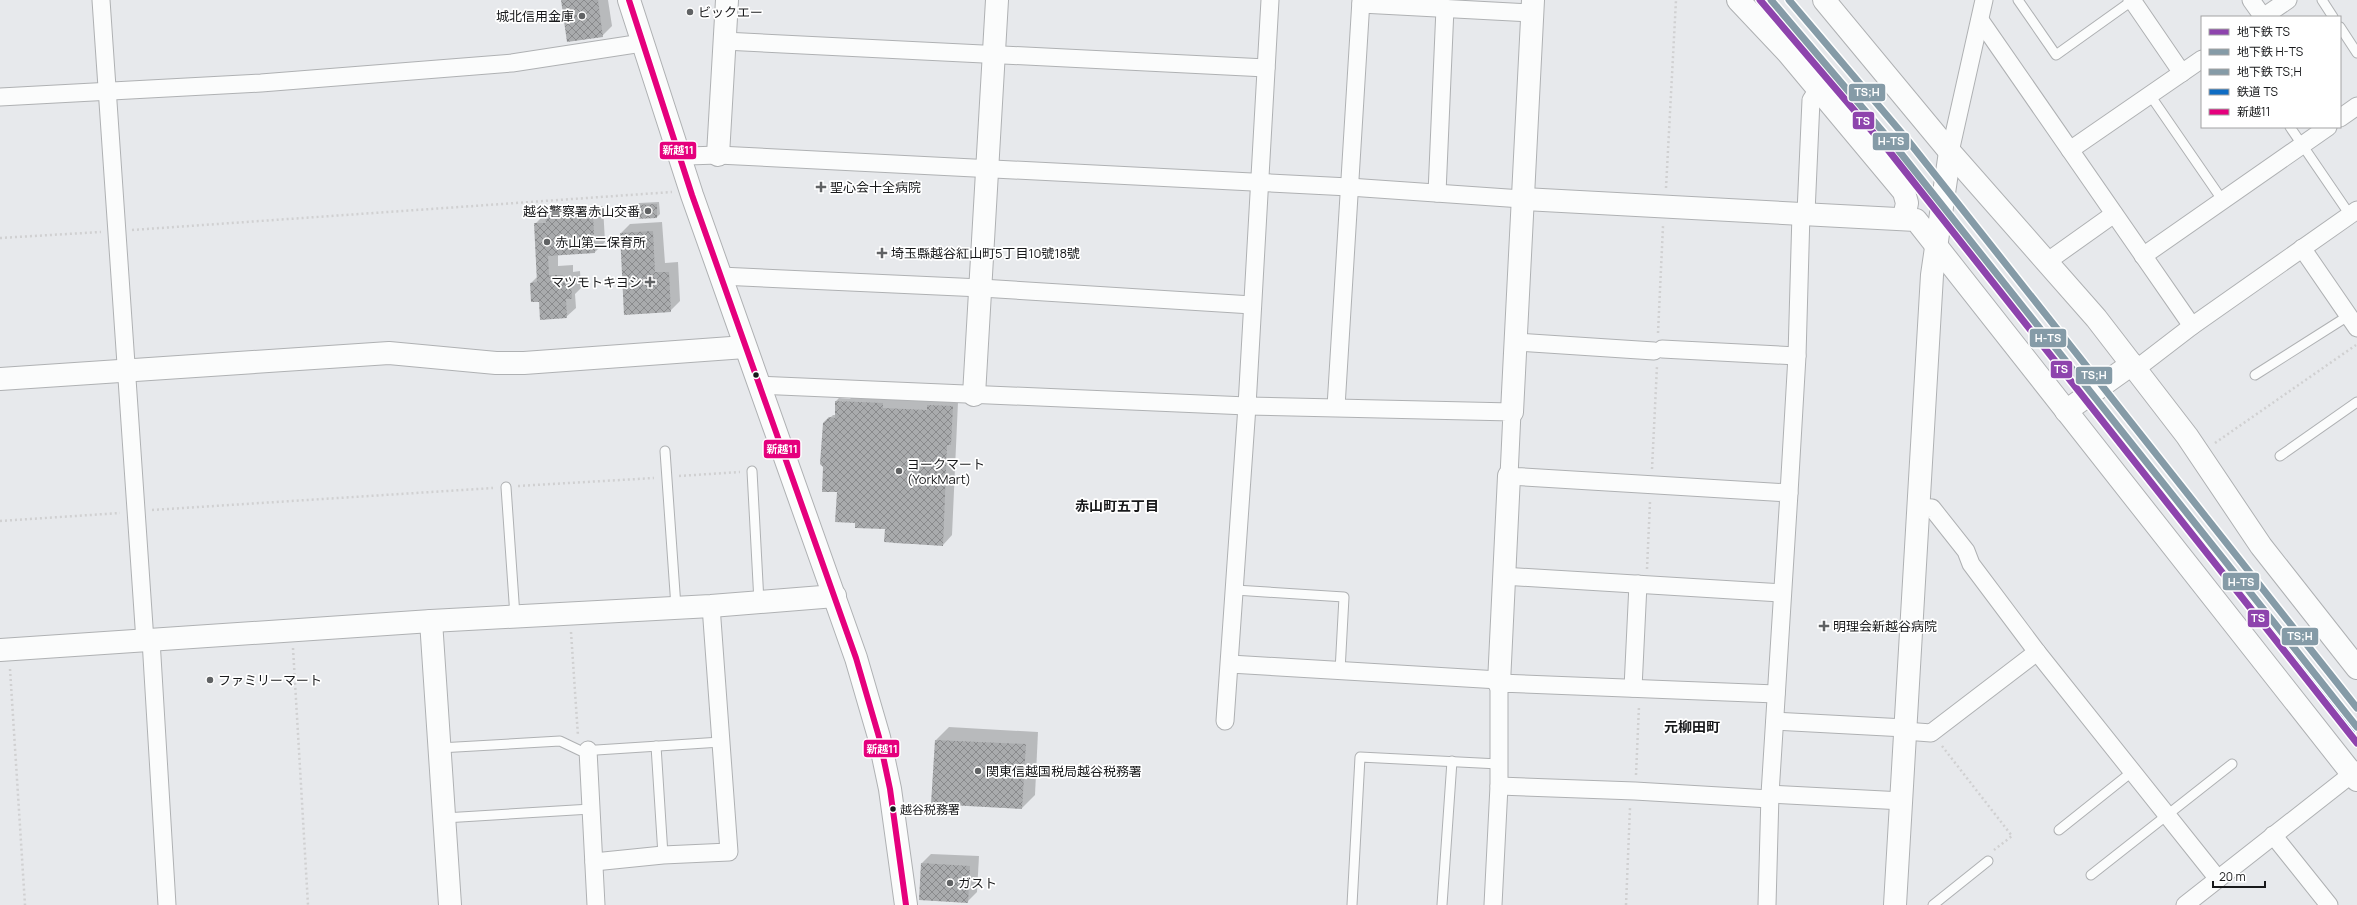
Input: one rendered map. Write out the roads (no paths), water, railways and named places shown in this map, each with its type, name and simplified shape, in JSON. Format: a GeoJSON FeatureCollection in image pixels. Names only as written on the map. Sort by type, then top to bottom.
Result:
{"type":"FeatureCollection","features":[{"type":"Feature","properties":{"kind":"street"},"geometry":{"type":"LineString","coordinates":[[101,0],[125,371],[148,640],[167,905]]}},
{"type":"Feature","properties":{"kind":"street"},"geometry":{"type":"LineString","coordinates":[[629,0],[679,159],[758,385],[835,596],[879,737],[890,789],[906,905]]}},
{"type":"Feature","properties":{"kind":"street"},"geometry":{"type":"LineString","coordinates":[[718,155],[724,41],[728,0]]}},
{"type":"Feature","properties":{"kind":"street"},"geometry":{"type":"LineString","coordinates":[[974,395],[989,170],[997,0]]}},
{"type":"Feature","properties":{"kind":"street"},"geometry":{"type":"LineString","coordinates":[[1225,721],[1247,406],[1270,0]]}},
{"type":"Feature","properties":{"kind":"street"},"geometry":{"type":"LineString","coordinates":[[1738,0],[1818,89],[1904,192],[1907,203],[1904,218]]}},
{"type":"Feature","properties":{"kind":"street"},"geometry":{"type":"LineString","coordinates":[[1824,0],[1950,152],[2048,261],[2134,366],[2187,436],[2261,546],[2357,668]]}},
{"type":"Feature","properties":{"kind":"street"},"geometry":{"type":"LineString","coordinates":[[1895,905],[1903,801],[1905,730],[1917,507],[1935,245],[1950,152],[1984,0]]}},
{"type":"Feature","properties":{"kind":"street"},"geometry":{"type":"LineString","coordinates":[[2132,0],[2182,73]]}},
{"type":"Feature","properties":{"kind":"street"},"geometry":{"type":"LineString","coordinates":[[2251,0],[2262,16]]}},
{"type":"Feature","properties":{"kind":"street"},"geometry":{"type":"LineString","coordinates":[[2264,16],[2288,0]]}},
{"type":"Feature","properties":{"kind":"street"},"geometry":{"type":"LineString","coordinates":[[1336,407],[1361,2],[1445,8],[1533,7],[1503,576],[1499,681],[1499,786],[1493,905]]}},
{"type":"Feature","properties":{"kind":"street"},"geometry":{"type":"LineString","coordinates":[[1437,193],[1445,8]]}},
{"type":"Feature","properties":{"kind":"street"},"geometry":{"type":"LineString","coordinates":[[1980,20],[2192,326]]}},
{"type":"Feature","properties":{"kind":"street"},"geometry":{"type":"LineString","coordinates":[[724,41],[1266,68]]}},
{"type":"Feature","properties":{"kind":"street"},"geometry":{"type":"LineString","coordinates":[[0,97],[261,83],[512,63],[642,43]]}},
{"type":"Feature","properties":{"kind":"street"},"geometry":{"type":"LineString","coordinates":[[2070,150],[2201,60]]}},
{"type":"Feature","properties":{"kind":"street"},"geometry":{"type":"LineString","coordinates":[[1767,905],[1770,797],[1811,100],[1818,89]]}},
{"type":"Feature","properties":{"kind":"street"},"geometry":{"type":"LineString","coordinates":[[2341,117],[2357,106]]}},
{"type":"Feature","properties":{"kind":"street"},"geometry":{"type":"LineString","coordinates":[[2143,256],[2327,128]]}},
{"type":"Feature","properties":{"kind":"street"},"geometry":{"type":"LineString","coordinates":[[679,159],[688,156],[718,155],[1259,184],[1349,187],[1522,199],[1665,199],[1804,213],[1904,218],[1916,220],[2355,775],[2218,879],[2196,902]]}},
{"type":"Feature","properties":{"kind":"street"},"geometry":{"type":"LineString","coordinates":[[2066,410],[2134,366],[2354,213]]}},
{"type":"Feature","properties":{"kind":"street"},"geometry":{"type":"LineString","coordinates":[[2048,261],[2114,214]]}},
{"type":"Feature","properties":{"kind":"street"},"geometry":{"type":"LineString","coordinates":[[2302,248],[2353,322]]}},
{"type":"Feature","properties":{"kind":"street"},"geometry":{"type":"LineString","coordinates":[[720,276],[981,288],[1252,305]]}},
{"type":"Feature","properties":{"kind":"street"},"geometry":{"type":"LineString","coordinates":[[1516,342],[1796,356]]}},
{"type":"Feature","properties":{"kind":"street"},"geometry":{"type":"LineString","coordinates":[[0,379],[389,353],[496,363],[524,363],[745,347]]}},
{"type":"Feature","properties":{"kind":"street"},"geometry":{"type":"LineString","coordinates":[[758,385],[1247,406],[1512,412]]}},
{"type":"Feature","properties":{"kind":"street"},"geometry":{"type":"LineString","coordinates":[[1509,476],[1789,493]]}},
{"type":"Feature","properties":{"kind":"street"},"geometry":{"type":"LineString","coordinates":[[1917,507],[1932,508],[1966,552],[1971,564],[2037,652],[2218,879]]}},
{"type":"Feature","properties":{"kind":"street"},"geometry":{"type":"LineString","coordinates":[[1503,576],[1782,593]]}},
{"type":"Feature","properties":{"kind":"street"},"geometry":{"type":"LineString","coordinates":[[1636,688],[1642,585]]}},
{"type":"Feature","properties":{"kind":"street"},"geometry":{"type":"LineString","coordinates":[[5,656],[148,640],[431,621],[711,606],[835,596]]}},
{"type":"Feature","properties":{"kind":"street"},"geometry":{"type":"LineString","coordinates":[[594,862],[663,855],[729,852],[711,606]]}},
{"type":"Feature","properties":{"kind":"street"},"geometry":{"type":"LineString","coordinates":[[431,621],[450,905]]}},
{"type":"Feature","properties":{"kind":"street"},"geometry":{"type":"LineString","coordinates":[[1775,721],[1932,733],[2037,652]]}},
{"type":"Feature","properties":{"kind":"street"},"geometry":{"type":"LineString","coordinates":[[1230,664],[1499,681],[1776,694]]}},
{"type":"Feature","properties":{"kind":"street"},"geometry":{"type":"LineString","coordinates":[[584,750],[591,810],[596,905]]}},
{"type":"Feature","properties":{"kind":"street"},"geometry":{"type":"LineString","coordinates":[[1499,786],[1903,801]]}},
{"type":"Feature","properties":{"kind":"street"},"geometry":{"type":"LineString","coordinates":[[2273,836],[2328,905]]}},
{"type":"Feature","properties":{"kind":"lane"},"geometry":{"type":"LineString","coordinates":[[2018,0],[2056,55],[2132,0]]}},
{"type":"Feature","properties":{"kind":"lane"},"geometry":{"type":"LineString","coordinates":[[2322,0],[2332,16]]}},
{"type":"Feature","properties":{"kind":"lane"},"geometry":{"type":"LineString","coordinates":[[2341,28],[2357,52]]}},
{"type":"Feature","properties":{"kind":"lane"},"geometry":{"type":"LineString","coordinates":[[2150,95],[2223,201]]}},
{"type":"Feature","properties":{"kind":"lane"},"geometry":{"type":"LineString","coordinates":[[2291,128],[2354,213]]}},
{"type":"Feature","properties":{"kind":"lane"},"geometry":{"type":"LineString","coordinates":[[2255,375],[2353,322]]}},
{"type":"Feature","properties":{"kind":"lane"},"geometry":{"type":"LineString","coordinates":[[2280,456],[2357,402]]}},
{"type":"Feature","properties":{"kind":"lane"},"geometry":{"type":"LineString","coordinates":[[665,451],[676,607]]}},
{"type":"Feature","properties":{"kind":"lane"},"geometry":{"type":"LineString","coordinates":[[752,472],[759,602]]}},
{"type":"Feature","properties":{"kind":"lane"},"geometry":{"type":"LineString","coordinates":[[506,487],[514,616]]}},
{"type":"Feature","properties":{"kind":"lane"},"geometry":{"type":"LineString","coordinates":[[1235,590],[1344,597],[1340,671]]}},
{"type":"Feature","properties":{"kind":"lane"},"geometry":{"type":"LineString","coordinates":[[439,748],[560,741],[584,750],[721,742]]}},
{"type":"Feature","properties":{"kind":"lane"},"geometry":{"type":"LineString","coordinates":[[656,746],[663,855]]}},
{"type":"Feature","properties":{"kind":"lane"},"geometry":{"type":"LineString","coordinates":[[1352,905],[1360,757],[1499,764]]}},
{"type":"Feature","properties":{"kind":"lane"},"geometry":{"type":"LineString","coordinates":[[1442,905],[1452,761]]}},
{"type":"Feature","properties":{"kind":"lane"},"geometry":{"type":"LineString","coordinates":[[2091,875],[2232,764]]}},
{"type":"Feature","properties":{"kind":"lane"},"geometry":{"type":"LineString","coordinates":[[2059,830],[2133,771]]}},
{"type":"Feature","properties":{"kind":"lane"},"geometry":{"type":"LineString","coordinates":[[444,818],[591,810]]}},
{"type":"Feature","properties":{"kind":"lane"},"geometry":{"type":"LineString","coordinates":[[1933,905],[1988,861]]}},
{"type":"Feature","properties":{"kind":"metro line","name":"TS"},"geometry":{"type":"LineString","coordinates":[[1760,0],[1889,151],[2357,743]]}},
{"type":"Feature","properties":{"kind":"metro line","name":"H-TS"},"geometry":{"type":"LineString","coordinates":[[1771,0],[1895,146],[2357,727]]}},
{"type":"Feature","properties":{"kind":"metro line","name":"TS;H"},"geometry":{"type":"LineString","coordinates":[[1789,0],[1906,138],[2357,708]]}},
{"type":"Feature","properties":{"kind":"rail line","name":"TS"},"geometry":{"type":"LineString","coordinates":[[1765,5],[1889,151],[2351,732]]}},
{"type":"Feature","properties":{"kind":"place","name":"ビックエー"},"geometry":{"type":"Point","coordinates":[690,12]}},
{"type":"Feature","properties":{"kind":"place","name":"城北信用金庫"},"geometry":{"type":"Point","coordinates":[582,16]}},
{"type":"Feature","properties":{"kind":"place","name":"聖心会十全病院"},"geometry":{"type":"Point","coordinates":[821,187]}},
{"type":"Feature","properties":{"kind":"place","name":"越谷警察署赤山交番"},"geometry":{"type":"Point","coordinates":[648,211]}},
{"type":"Feature","properties":{"kind":"place","name":"赤山第二保育所"},"geometry":{"type":"Point","coordinates":[547,242]}},
{"type":"Feature","properties":{"kind":"place","name":"埼玉縣越谷紅山町5丁目10號18號"},"geometry":{"type":"Point","coordinates":[882,253]}},
{"type":"Feature","properties":{"kind":"place","name":"マツモトキヨシ"},"geometry":{"type":"Point","coordinates":[650,282]}},
{"type":"Feature","properties":{"kind":"place","name":"ヨークマート (YorkMart)"},"geometry":{"type":"Point","coordinates":[899,471]}},
{"type":"Feature","properties":{"kind":"place","name":"明理会新越谷病院"},"geometry":{"type":"Point","coordinates":[1824,626]}},
{"type":"Feature","properties":{"kind":"place","name":"ファミリーマート"},"geometry":{"type":"Point","coordinates":[210,680]}},
{"type":"Feature","properties":{"kind":"place","name":"関東信越国税局越谷税務署"},"geometry":{"type":"Point","coordinates":[978,771]}},
{"type":"Feature","properties":{"kind":"place","name":"越谷税務署"},"geometry":{"type":"Point","coordinates":[893,809]}},
{"type":"Feature","properties":{"kind":"place","name":"ガスト"},"geometry":{"type":"Point","coordinates":[950,883]}},
{"type":"Feature","properties":{"kind":"district","name":"赤山町五丁目"},"geometry":{"type":"Point","coordinates":[1117,505]}},
{"type":"Feature","properties":{"kind":"district","name":"元柳田町"},"geometry":{"type":"Point","coordinates":[1692,726]}}]}
